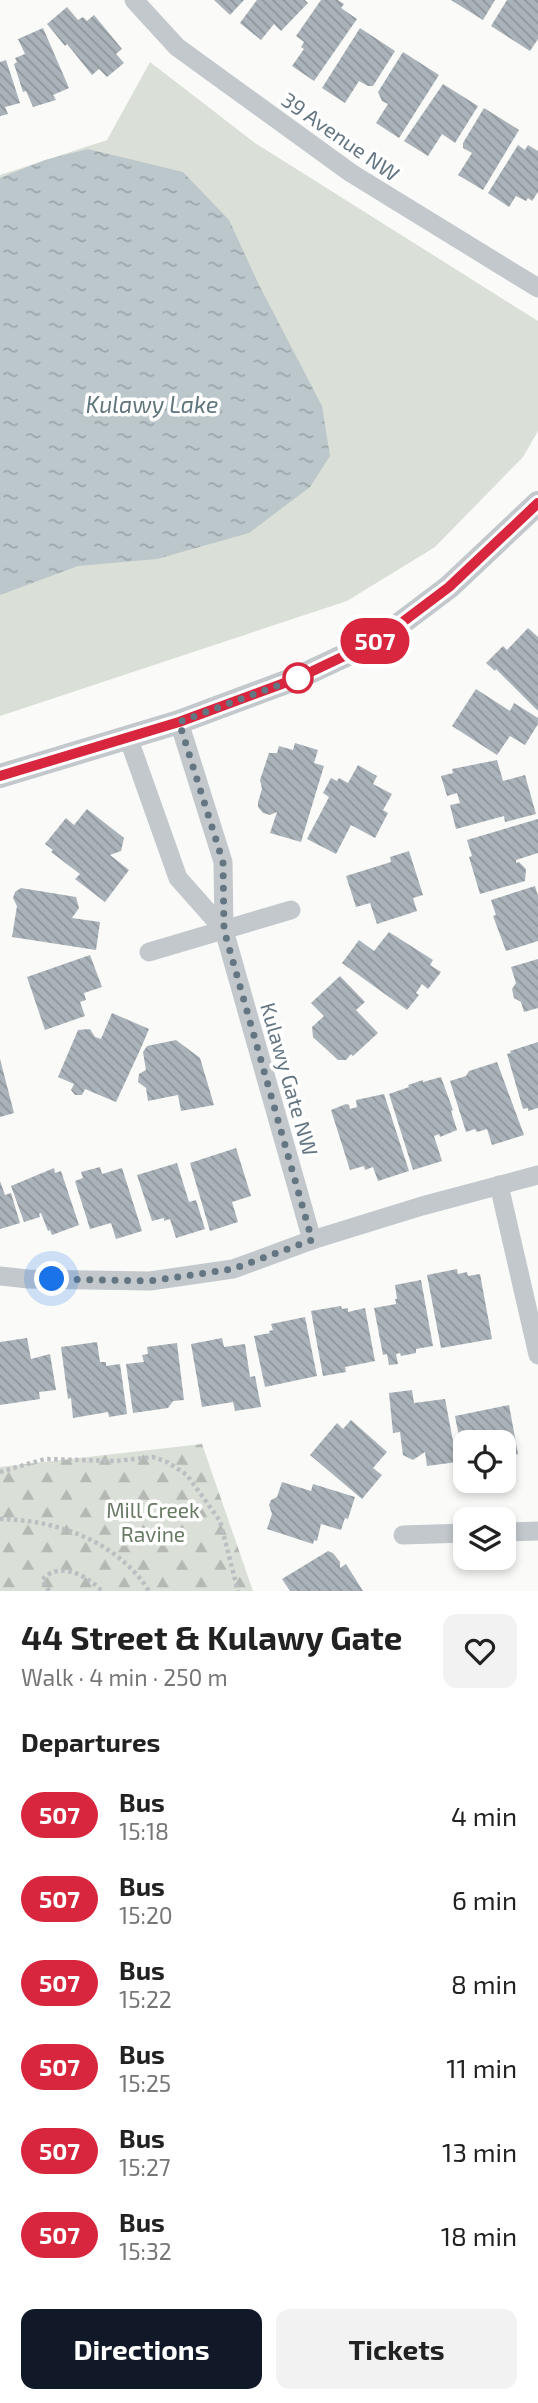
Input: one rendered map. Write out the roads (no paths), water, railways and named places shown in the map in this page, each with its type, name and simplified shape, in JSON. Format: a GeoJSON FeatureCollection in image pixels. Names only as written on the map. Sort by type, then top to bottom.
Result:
{"type":"FeatureCollection","features":[{"type":"Feature","properties":{"kind":"street","name":"39 Avenue NW"},"geometry":{"type":"LineString","coordinates":[[134,0],[177,47],[351,173],[538,288]]}},
{"type":"Feature","properties":{"kind":"street"},"geometry":{"type":"LineString","coordinates":[[0,776],[179,722],[298,678],[380,639],[449,587],[538,503]]}},
{"type":"Feature","properties":{"kind":"street","name":"Kulawy Gate NW"},"geometry":{"type":"LineString","coordinates":[[179,722],[223,862],[224,930],[312,1240]]}},
{"type":"Feature","properties":{"kind":"street","name":"Kulawy Gate NW"},"geometry":{"type":"LineString","coordinates":[[128,737],[178,878],[224,930]]}},
{"type":"Feature","properties":{"kind":"street"},"geometry":{"type":"LineString","coordinates":[[149,951],[291,911]]}},
{"type":"Feature","properties":{"kind":"street"},"geometry":{"type":"LineString","coordinates":[[0,1276],[150,1281],[233,1269],[312,1240],[538,1175]]}},
{"type":"Feature","properties":{"kind":"street"},"geometry":{"type":"LineString","coordinates":[[499,1185],[538,1355]]}},
{"type":"Feature","properties":{"kind":"street"},"geometry":{"type":"LineString","coordinates":[[516,1532],[538,1531]]}},
{"type":"Feature","properties":{"kind":"street"},"geometry":{"type":"LineString","coordinates":[[403,1535],[453,1533]]}},
{"type":"Feature","properties":{"kind":"water","name":"Kulawy Lake"},"geometry":{"type":"Polygon","coordinates":[[[88,149],[183,172],[229,220],[259,285],[322,406],[330,456],[310,487],[249,533],[157,559],[78,566],[0,595],[0,178],[45,160],[88,149]]]}},
{"type":"Feature","properties":{"kind":"park label","name":"Mill Creek Ravine"},"geometry":{"type":"Point","coordinates":[153,1521]}}]}
